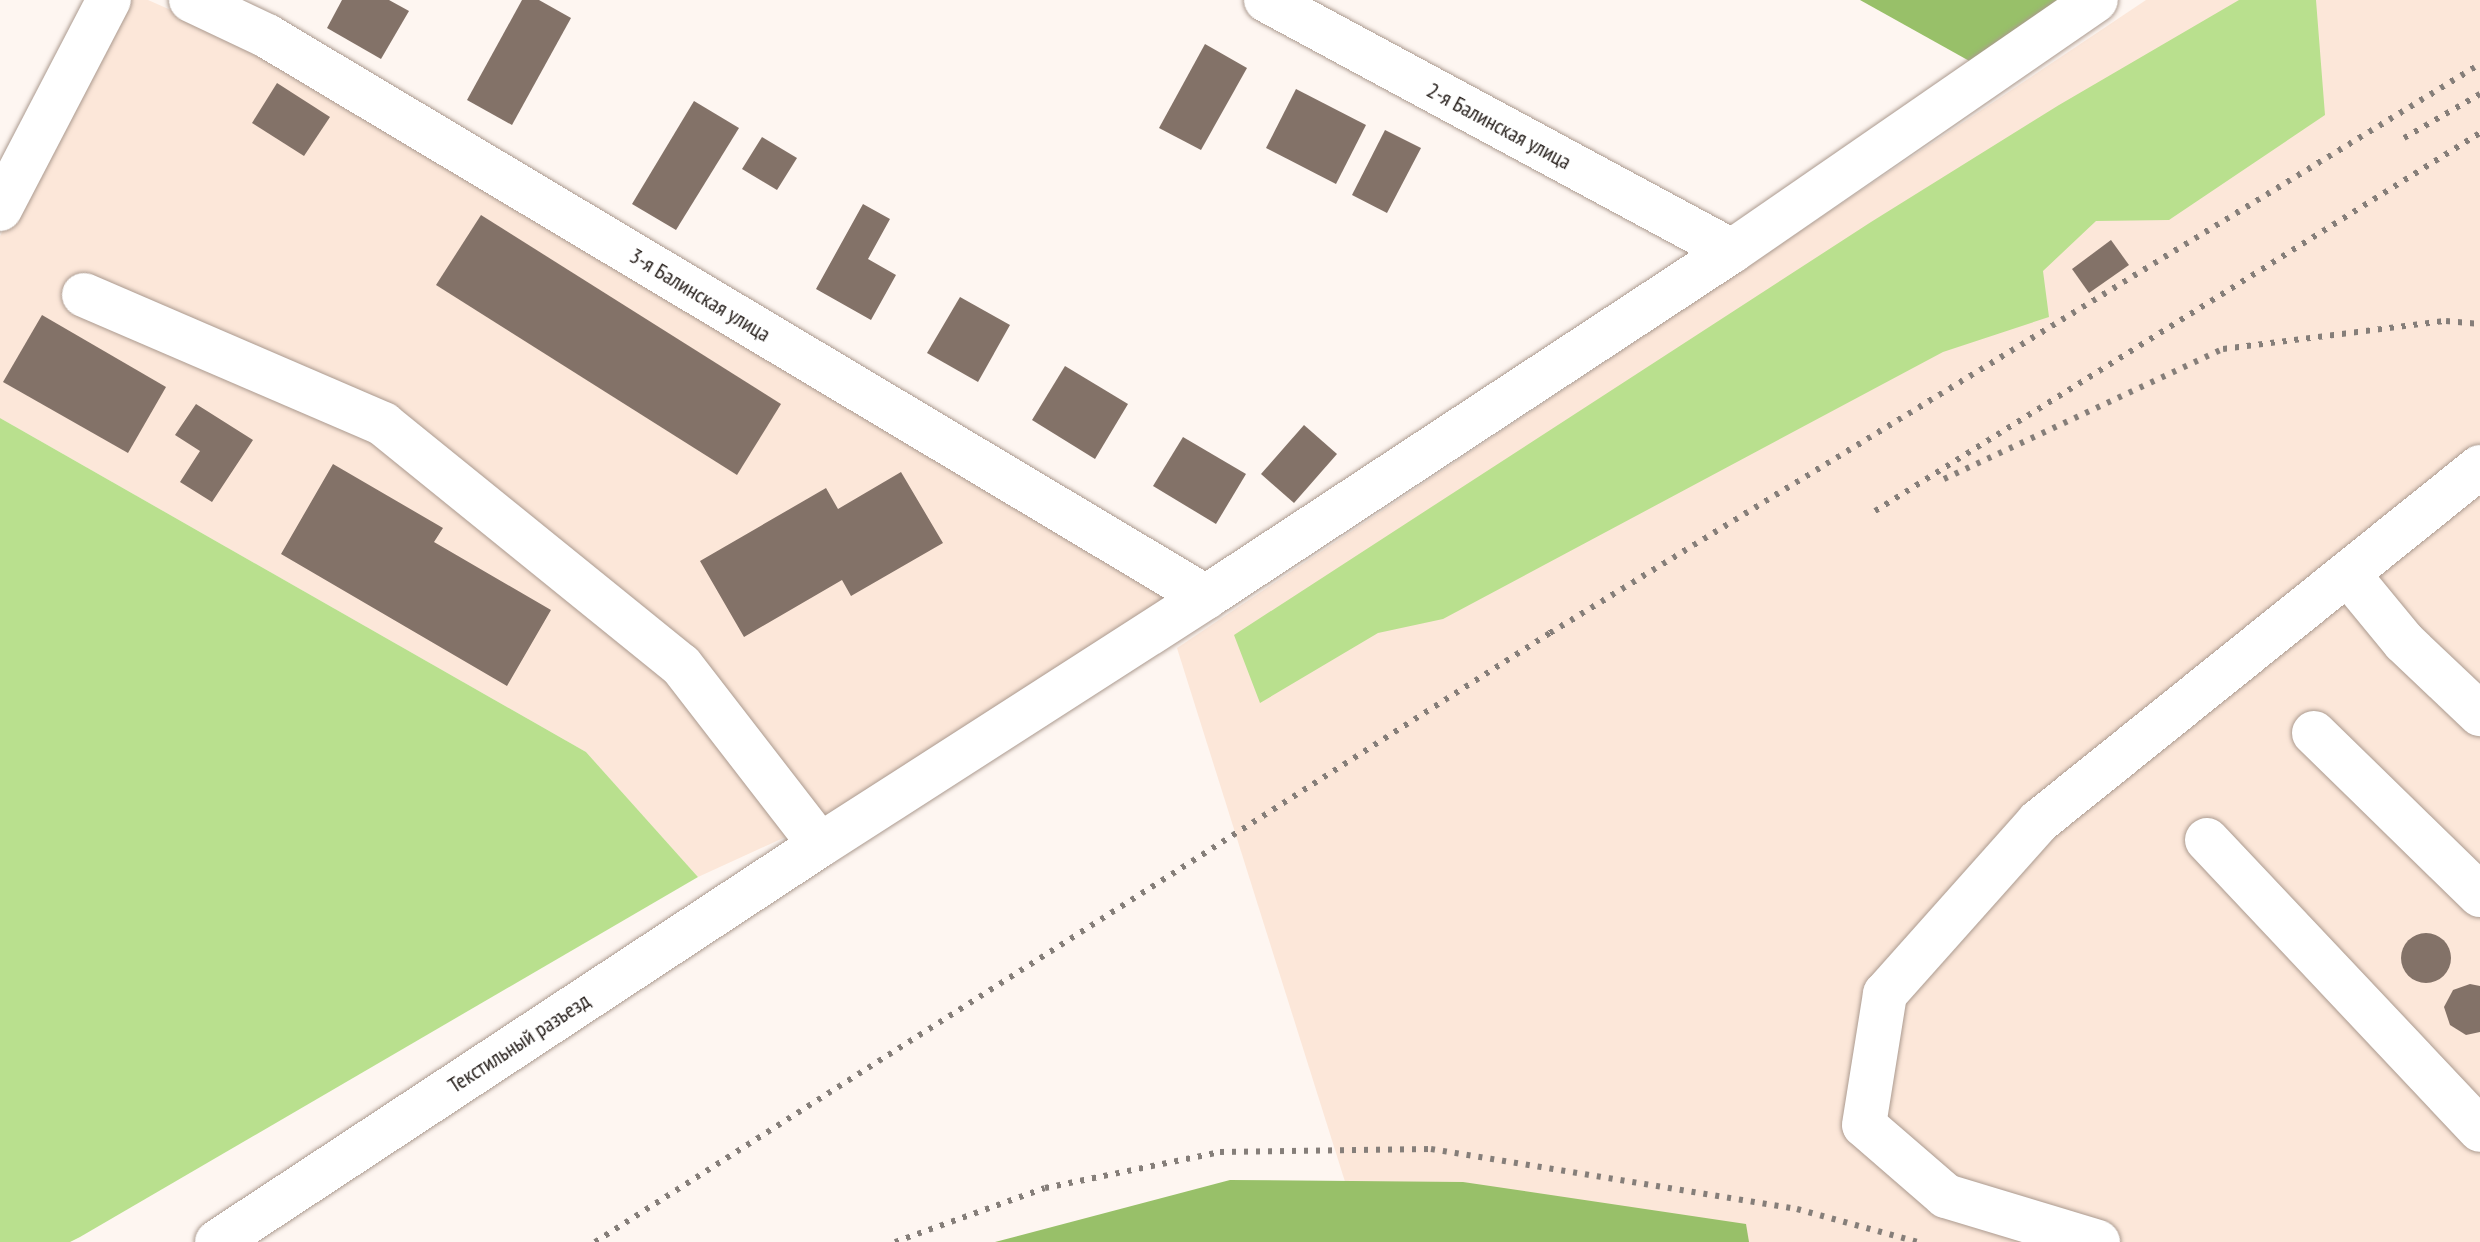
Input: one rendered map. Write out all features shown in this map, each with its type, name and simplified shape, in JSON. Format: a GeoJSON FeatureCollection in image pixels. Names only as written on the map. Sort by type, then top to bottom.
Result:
{"type":"FeatureCollection","features":[{"type":"Feature","properties":{"kind":"street"},"geometry":{"type":"LineString","coordinates":[[0,209],[109,0]]}},
{"type":"Feature","properties":{"kind":"street","name":"3-я Балинская улица"},"geometry":{"type":"LineString","coordinates":[[191,0],[280,44],[1206,597]]}},
{"type":"Feature","properties":{"kind":"street","name":"2-я Балинская улица"},"geometry":{"type":"LineString","coordinates":[[1266,0],[1732,251]]}},
{"type":"Feature","properties":{"kind":"street","name":"Текстильный разъезд"},"geometry":{"type":"LineString","coordinates":[[217,1242],[1732,251],[2096,0]]}},
{"type":"Feature","properties":{"kind":"street"},"geometry":{"type":"LineString","coordinates":[[84,295],[383,424],[681,665],[820,845]]}},
{"type":"Feature","properties":{"kind":"street"},"geometry":{"type":"LineString","coordinates":[[2098,1242],[1946,1196],[1864,1125],[1885,994],[2038,822],[2480,467]]}},
{"type":"Feature","properties":{"kind":"street"},"geometry":{"type":"LineString","coordinates":[[2348,574],[2404,642],[2480,714]]}},
{"type":"Feature","properties":{"kind":"street"},"geometry":{"type":"LineString","coordinates":[[2314,733],[2480,895]]}},
{"type":"Feature","properties":{"kind":"street"},"geometry":{"type":"LineString","coordinates":[[2207,840],[2480,1130]]}},
{"type":"Feature","properties":{"kind":"shaded area"},"geometry":{"type":"Polygon","coordinates":[[[126,0],[148,0],[269,53],[1176,594],[827,818],[698,877],[586,752],[0,418],[0,236],[126,0]]]}},
{"type":"Feature","properties":{"kind":"shaded area"},"geometry":{"type":"Polygon","coordinates":[[[2146,0],[2480,0],[2480,1242],[1364,1242],[1177,648],[2146,0]]]}},
{"type":"Feature","properties":{"kind":"green space"},"geometry":{"type":"Polygon","coordinates":[[[1860,0],[2073,0],[1973,63],[1860,0]]]}},
{"type":"Feature","properties":{"kind":"green space"},"geometry":{"type":"Polygon","coordinates":[[[2239,0],[2316,0],[2325,115],[2169,220],[2096,221],[2043,271],[2049,317],[1943,352],[1443,619],[1378,633],[1260,703],[1234,635],[1871,222],[2059,105],[2239,0]]]}},
{"type":"Feature","properties":{"kind":"green space"},"geometry":{"type":"Polygon","coordinates":[[[0,418],[586,752],[698,877],[80,1237],[70,1242],[0,1242],[0,418]]]}},
{"type":"Feature","properties":{"kind":"green space"},"geometry":{"type":"Polygon","coordinates":[[[1230,1180],[1463,1182],[1746,1224],[1749,1242],[995,1242],[1230,1180]]]}},
{"type":"Feature","properties":{"kind":"building"},"geometry":{"type":"Polygon","coordinates":[[[342,0],[389,0],[409,11],[381,59],[327,28],[342,0]]]}},
{"type":"Feature","properties":{"kind":"building"},"geometry":{"type":"Polygon","coordinates":[[[522,0],[539,0],[571,18],[512,125],[467,100],[522,0]]]}},
{"type":"Feature","properties":{"kind":"building"},"geometry":{"type":"Polygon","coordinates":[[[1205,44],[1247,68],[1201,150],[1159,128],[1205,44]]]}},
{"type":"Feature","properties":{"kind":"building"},"geometry":{"type":"Polygon","coordinates":[[[277,83],[330,117],[304,156],[252,123],[277,83]]]}},
{"type":"Feature","properties":{"kind":"building"},"geometry":{"type":"Polygon","coordinates":[[[1296,89],[1366,125],[1336,184],[1266,148],[1296,89]]]}},
{"type":"Feature","properties":{"kind":"building"},"geometry":{"type":"Polygon","coordinates":[[[694,101],[739,128],[676,230],[632,204],[694,101]]]}},
{"type":"Feature","properties":{"kind":"building"},"geometry":{"type":"Polygon","coordinates":[[[1385,130],[1421,148],[1387,213],[1352,195],[1385,130]]]}},
{"type":"Feature","properties":{"kind":"building"},"geometry":{"type":"Polygon","coordinates":[[[762,137],[797,158],[777,190],[742,169],[762,137]]]}},
{"type":"Feature","properties":{"kind":"building"},"geometry":{"type":"Polygon","coordinates":[[[863,204],[890,219],[868,259],[896,275],[871,320],[816,289],[863,204]]]}},
{"type":"Feature","properties":{"kind":"building"},"geometry":{"type":"Polygon","coordinates":[[[481,215],[781,404],[737,475],[436,285],[481,215]]]}},
{"type":"Feature","properties":{"kind":"building"},"geometry":{"type":"Polygon","coordinates":[[[2111,240],[2129,265],[2089,293],[2072,269],[2111,240]]]}},
{"type":"Feature","properties":{"kind":"building"},"geometry":{"type":"Polygon","coordinates":[[[960,297],[1010,325],[978,382],[927,353],[960,297]]]}},
{"type":"Feature","properties":{"kind":"building"},"geometry":{"type":"Polygon","coordinates":[[[42,315],[166,387],[128,453],[3,382],[42,315]]]}},
{"type":"Feature","properties":{"kind":"building"},"geometry":{"type":"Polygon","coordinates":[[[1065,366],[1128,404],[1095,459],[1032,420],[1065,366]]]}},
{"type":"Feature","properties":{"kind":"building"},"geometry":{"type":"Polygon","coordinates":[[[196,404],[253,440],[212,502],[180,482],[200,451],[175,435],[196,404]]]}},
{"type":"Feature","properties":{"kind":"building"},"geometry":{"type":"Polygon","coordinates":[[[1304,425],[1337,454],[1294,503],[1261,474],[1304,425]]]}},
{"type":"Feature","properties":{"kind":"building"},"geometry":{"type":"Polygon","coordinates":[[[1183,437],[1246,474],[1216,524],[1153,486],[1183,437]]]}},
{"type":"Feature","properties":{"kind":"building"},"geometry":{"type":"Polygon","coordinates":[[[333,464],[443,528],[434,542],[551,610],[507,686],[281,554],[333,464]]]}},
{"type":"Feature","properties":{"kind":"building"},"geometry":{"type":"Polygon","coordinates":[[[901,472],[943,543],[851,596],[842,580],[744,637],[700,561],[826,488],[838,509],[901,472]]]}},
{"type":"Feature","properties":{"kind":"building"},"geometry":{"type":"Polygon","coordinates":[[[2426,933],[2444,940],[2451,958],[2444,976],[2426,983],[2408,976],[2401,958],[2408,940],[2426,933]]]}},
{"type":"Feature","properties":{"kind":"building"},"geometry":{"type":"Polygon","coordinates":[[[2470,984],[2480,986],[2480,1032],[2466,1035],[2450,1025],[2444,1007],[2453,990],[2470,984]]]}},
{"type":"Feature","properties":{"kind":"railway"},"geometry":{"type":"LineString","coordinates":[[595,1242],[1550,633],[2480,64]]}},
{"type":"Feature","properties":{"kind":"railway"},"geometry":{"type":"LineString","coordinates":[[2404,138],[2480,94]]}},
{"type":"Feature","properties":{"kind":"railway"},"geometry":{"type":"LineString","coordinates":[[1875,511],[2480,133]]}},
{"type":"Feature","properties":{"kind":"railway"},"geometry":{"type":"LineString","coordinates":[[1944,479],[2223,349],[2446,321],[2480,324]]}},
{"type":"Feature","properties":{"kind":"railway"},"geometry":{"type":"LineString","coordinates":[[895,1242],[1045,1188],[1220,1152],[1431,1149],[1797,1209],[1918,1242]]}}]}
